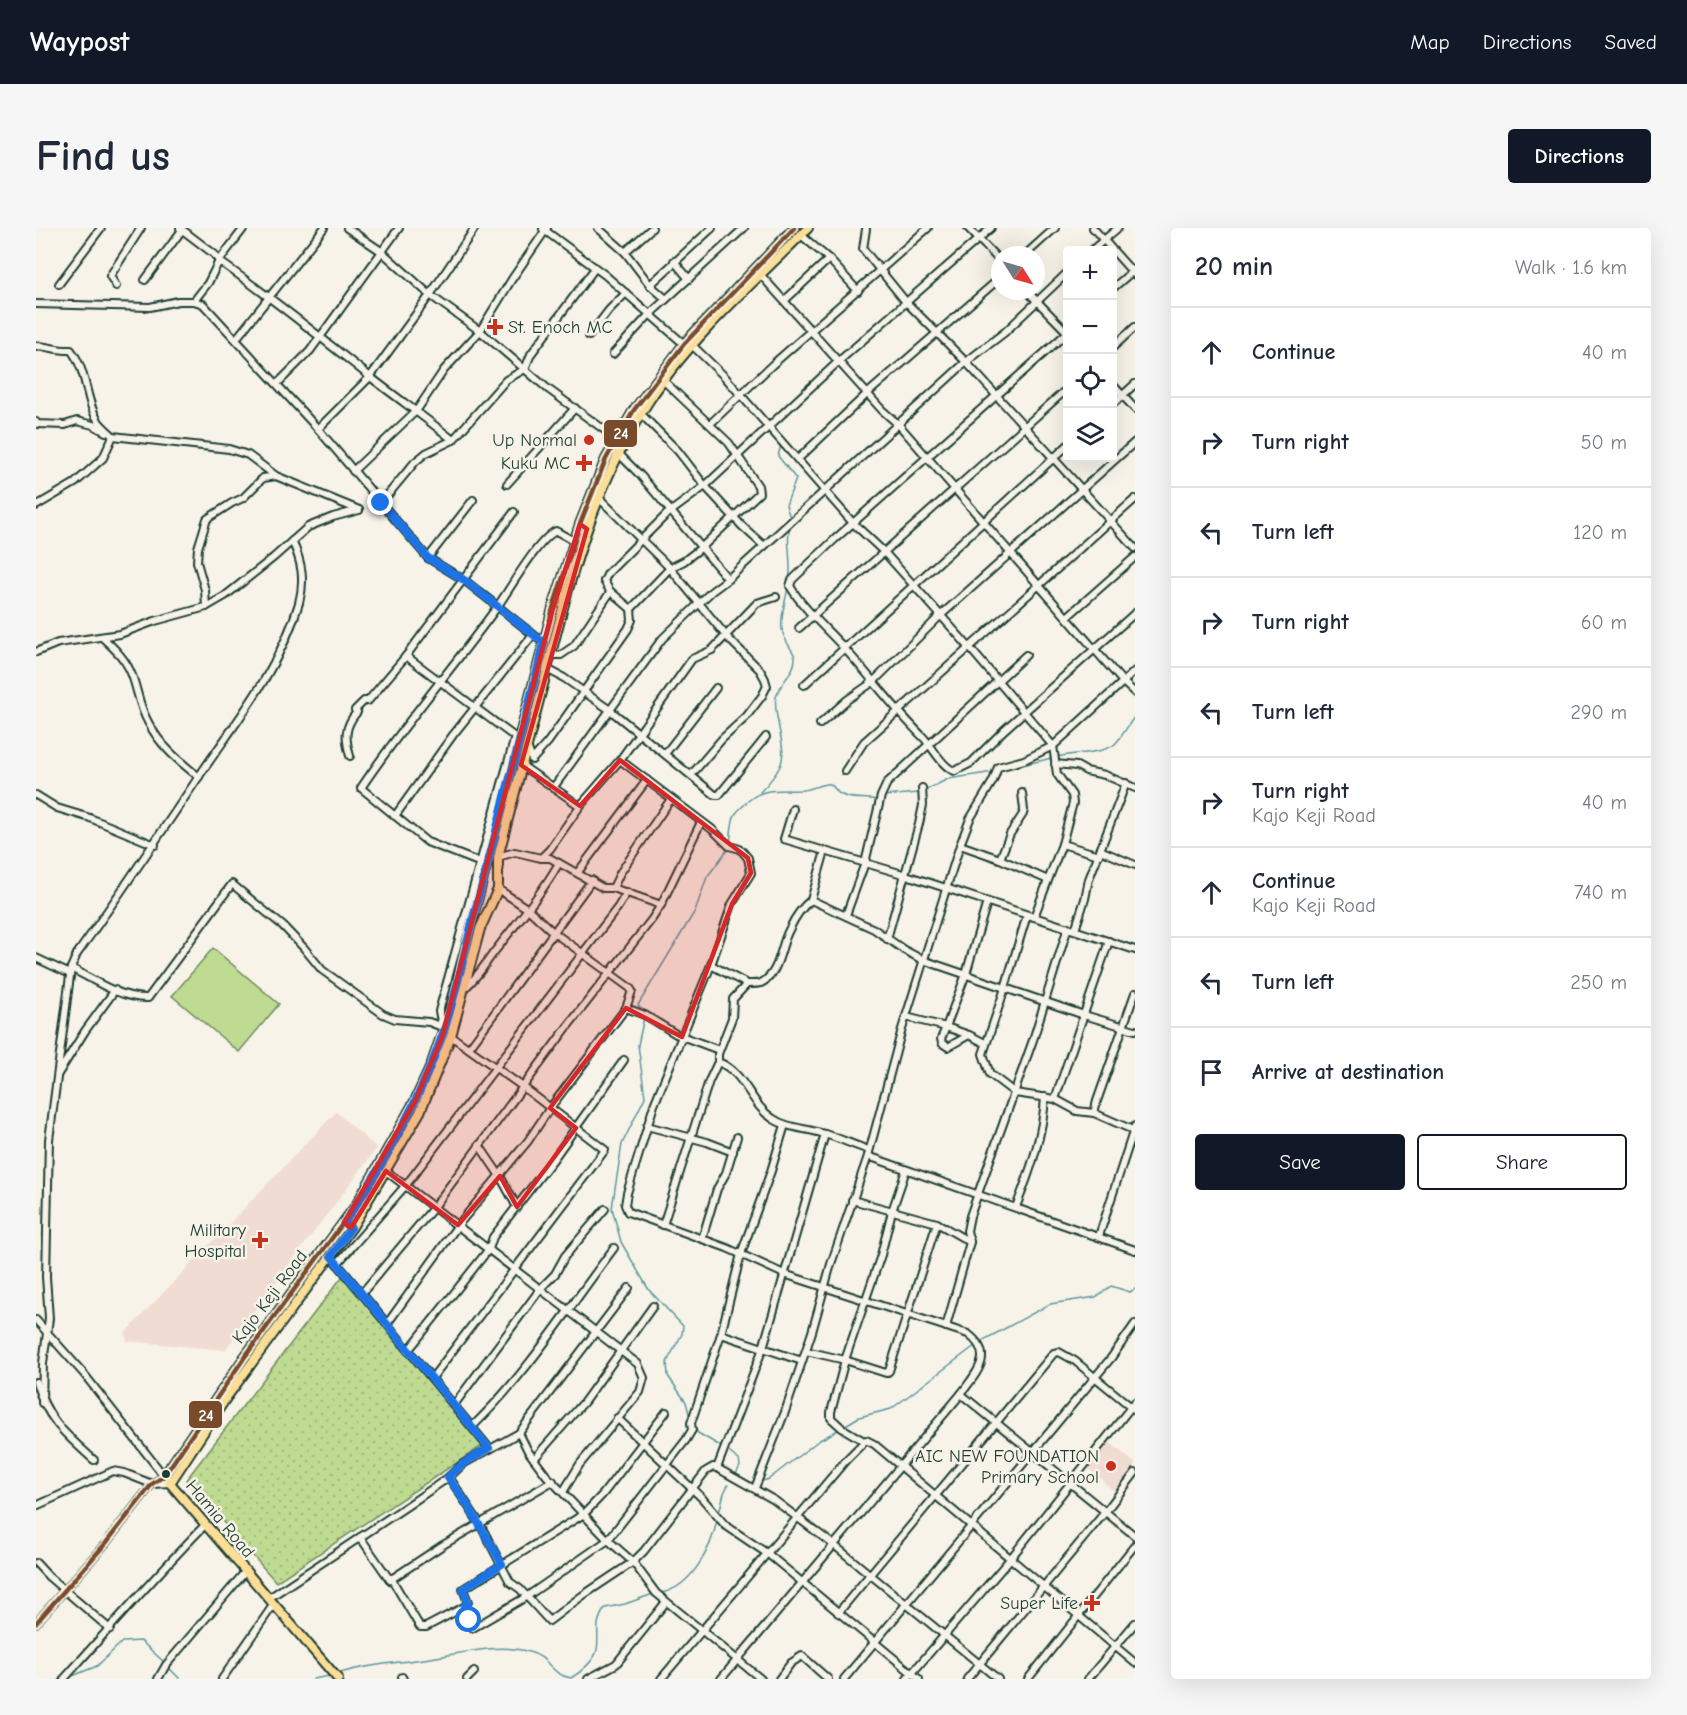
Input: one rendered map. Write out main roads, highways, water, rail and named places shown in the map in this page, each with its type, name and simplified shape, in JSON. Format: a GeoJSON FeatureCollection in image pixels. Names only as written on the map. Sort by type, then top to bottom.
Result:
{"type":"FeatureCollection","features":[{"type":"Feature","properties":{"kind":"main road","name":"Kajo Keji Road"},"geometry":{"type":"LineString","coordinates":[[164,1476],[244,1358],[347,1226],[386,1171],[420,1113],[451,1036],[480,929],[498,889],[498,857],[521,765],[583,526],[606,459],[634,410],[688,345],[757,272],[794,228]]}},
{"type":"Feature","properties":{"kind":"main road","name":"Kajo Keji Road"},"geometry":{"type":"LineString","coordinates":[[757,272],[808,228]]}},
{"type":"Feature","properties":{"kind":"main road","name":"Kajo Keji Road"},"geometry":{"type":"LineString","coordinates":[[170,1483],[226,1398],[331,1256],[415,1101],[442,1038],[453,1002],[517,739],[574,541],[641,414],[688,345]]}},
{"type":"Feature","properties":{"kind":"main road","name":"Hamia Road"},"geometry":{"type":"LineString","coordinates":[[164,1476],[338,1679]]}},
{"type":"Feature","properties":{"kind":"waterway"},"geometry":{"type":"LineString","coordinates":[[774,417],[781,411]]}},
{"type":"Feature","properties":{"kind":"waterway"},"geometry":{"type":"LineString","coordinates":[[781,445],[778,456],[796,479],[786,505],[790,518]]}},
{"type":"Feature","properties":{"kind":"waterway"},"geometry":{"type":"LineString","coordinates":[[789,580],[790,525]]}},
{"type":"Feature","properties":{"kind":"waterway"},"geometry":{"type":"LineString","coordinates":[[760,792],[776,773],[782,758],[783,750],[776,699],[795,662],[795,657],[782,629],[782,613],[788,587]]}},
{"type":"Feature","properties":{"kind":"waterway"},"geometry":{"type":"LineString","coordinates":[[1057,757],[1111,747],[1119,740],[1135,716]]}},
{"type":"Feature","properties":{"kind":"waterway"},"geometry":{"type":"LineString","coordinates":[[998,771],[1052,758]]}},
{"type":"Feature","properties":{"kind":"waterway"},"geometry":{"type":"LineString","coordinates":[[924,791],[948,779],[994,772]]}},
{"type":"Feature","properties":{"kind":"waterway"},"geometry":{"type":"LineString","coordinates":[[730,845],[735,814],[749,800],[763,792],[806,790],[828,784],[844,796],[876,800],[878,798]]}},
{"type":"Feature","properties":{"kind":"waterway"},"geometry":{"type":"LineString","coordinates":[[883,796],[919,793]]}},
{"type":"Feature","properties":{"kind":"waterway"},"geometry":{"type":"LineString","coordinates":[[642,1011],[638,1005],[695,911],[707,877],[728,849]]}},
{"type":"Feature","properties":{"kind":"waterway"},"geometry":{"type":"LineString","coordinates":[[644,1017],[638,1045],[645,1097],[622,1144],[612,1208],[621,1242],[649,1290],[683,1326],[682,1334],[667,1362],[668,1376],[686,1402],[690,1417]]}},
{"type":"Feature","properties":{"kind":"waterway"},"geometry":{"type":"LineString","coordinates":[[980,1342],[1050,1304],[1096,1297],[1111,1286],[1130,1292],[1135,1289]]}},
{"type":"Feature","properties":{"kind":"waterway"},"geometry":{"type":"LineString","coordinates":[[844,1426],[859,1417],[891,1409],[976,1345]]}},
{"type":"Feature","properties":{"kind":"waterway"},"geometry":{"type":"LineString","coordinates":[[694,1427],[698,1433],[722,1447]]}},
{"type":"Feature","properties":{"kind":"waterway"},"geometry":{"type":"LineString","coordinates":[[760,1482],[769,1479],[818,1441],[840,1429]]}},
{"type":"Feature","properties":{"kind":"waterway"},"geometry":{"type":"LineString","coordinates":[[726,1450],[739,1460],[740,1466],[735,1476]]}},
{"type":"Feature","properties":{"kind":"waterway"},"geometry":{"type":"LineString","coordinates":[[719,1513],[728,1485]]}},
{"type":"Feature","properties":{"kind":"waterway"},"geometry":{"type":"LineString","coordinates":[[660,1593],[681,1584],[698,1565],[705,1554],[717,1520]]}},
{"type":"Feature","properties":{"kind":"waterway"},"geometry":{"type":"LineString","coordinates":[[337,1674],[358,1668],[503,1648],[536,1654],[558,1673],[571,1678],[587,1666],[596,1654],[598,1624],[605,1608],[653,1594]]}},
{"type":"Feature","properties":{"kind":"waterway"},"geometry":{"type":"LineString","coordinates":[[70,1677],[97,1666],[122,1642],[141,1641],[165,1663]]}},
{"type":"Feature","properties":{"kind":"waterway"},"geometry":{"type":"LineString","coordinates":[[168,1667],[180,1679]]}},
{"type":"Feature","properties":{"kind":"waterway"},"geometry":{"type":"LineString","coordinates":[[313,1679],[329,1676]]}},
{"type":"Feature","properties":{"kind":"place","name":"St. Enoch MC"},"geometry":{"type":"Point","coordinates":[495,327]}},
{"type":"Feature","properties":{"kind":"place","name":"Up Normal"},"geometry":{"type":"Point","coordinates":[589,440]}},
{"type":"Feature","properties":{"kind":"place","name":"Kuku MC"},"geometry":{"type":"Point","coordinates":[584,463]}},
{"type":"Feature","properties":{"kind":"place","name":"Military Hospital"},"geometry":{"type":"Point","coordinates":[260,1240]}},
{"type":"Feature","properties":{"kind":"place","name":"AIC NEW FOUNDATION Primary School"},"geometry":{"type":"Point","coordinates":[1111,1466]}},
{"type":"Feature","properties":{"kind":"place","name":"Super Life"},"geometry":{"type":"Point","coordinates":[1092,1603]}}]}
